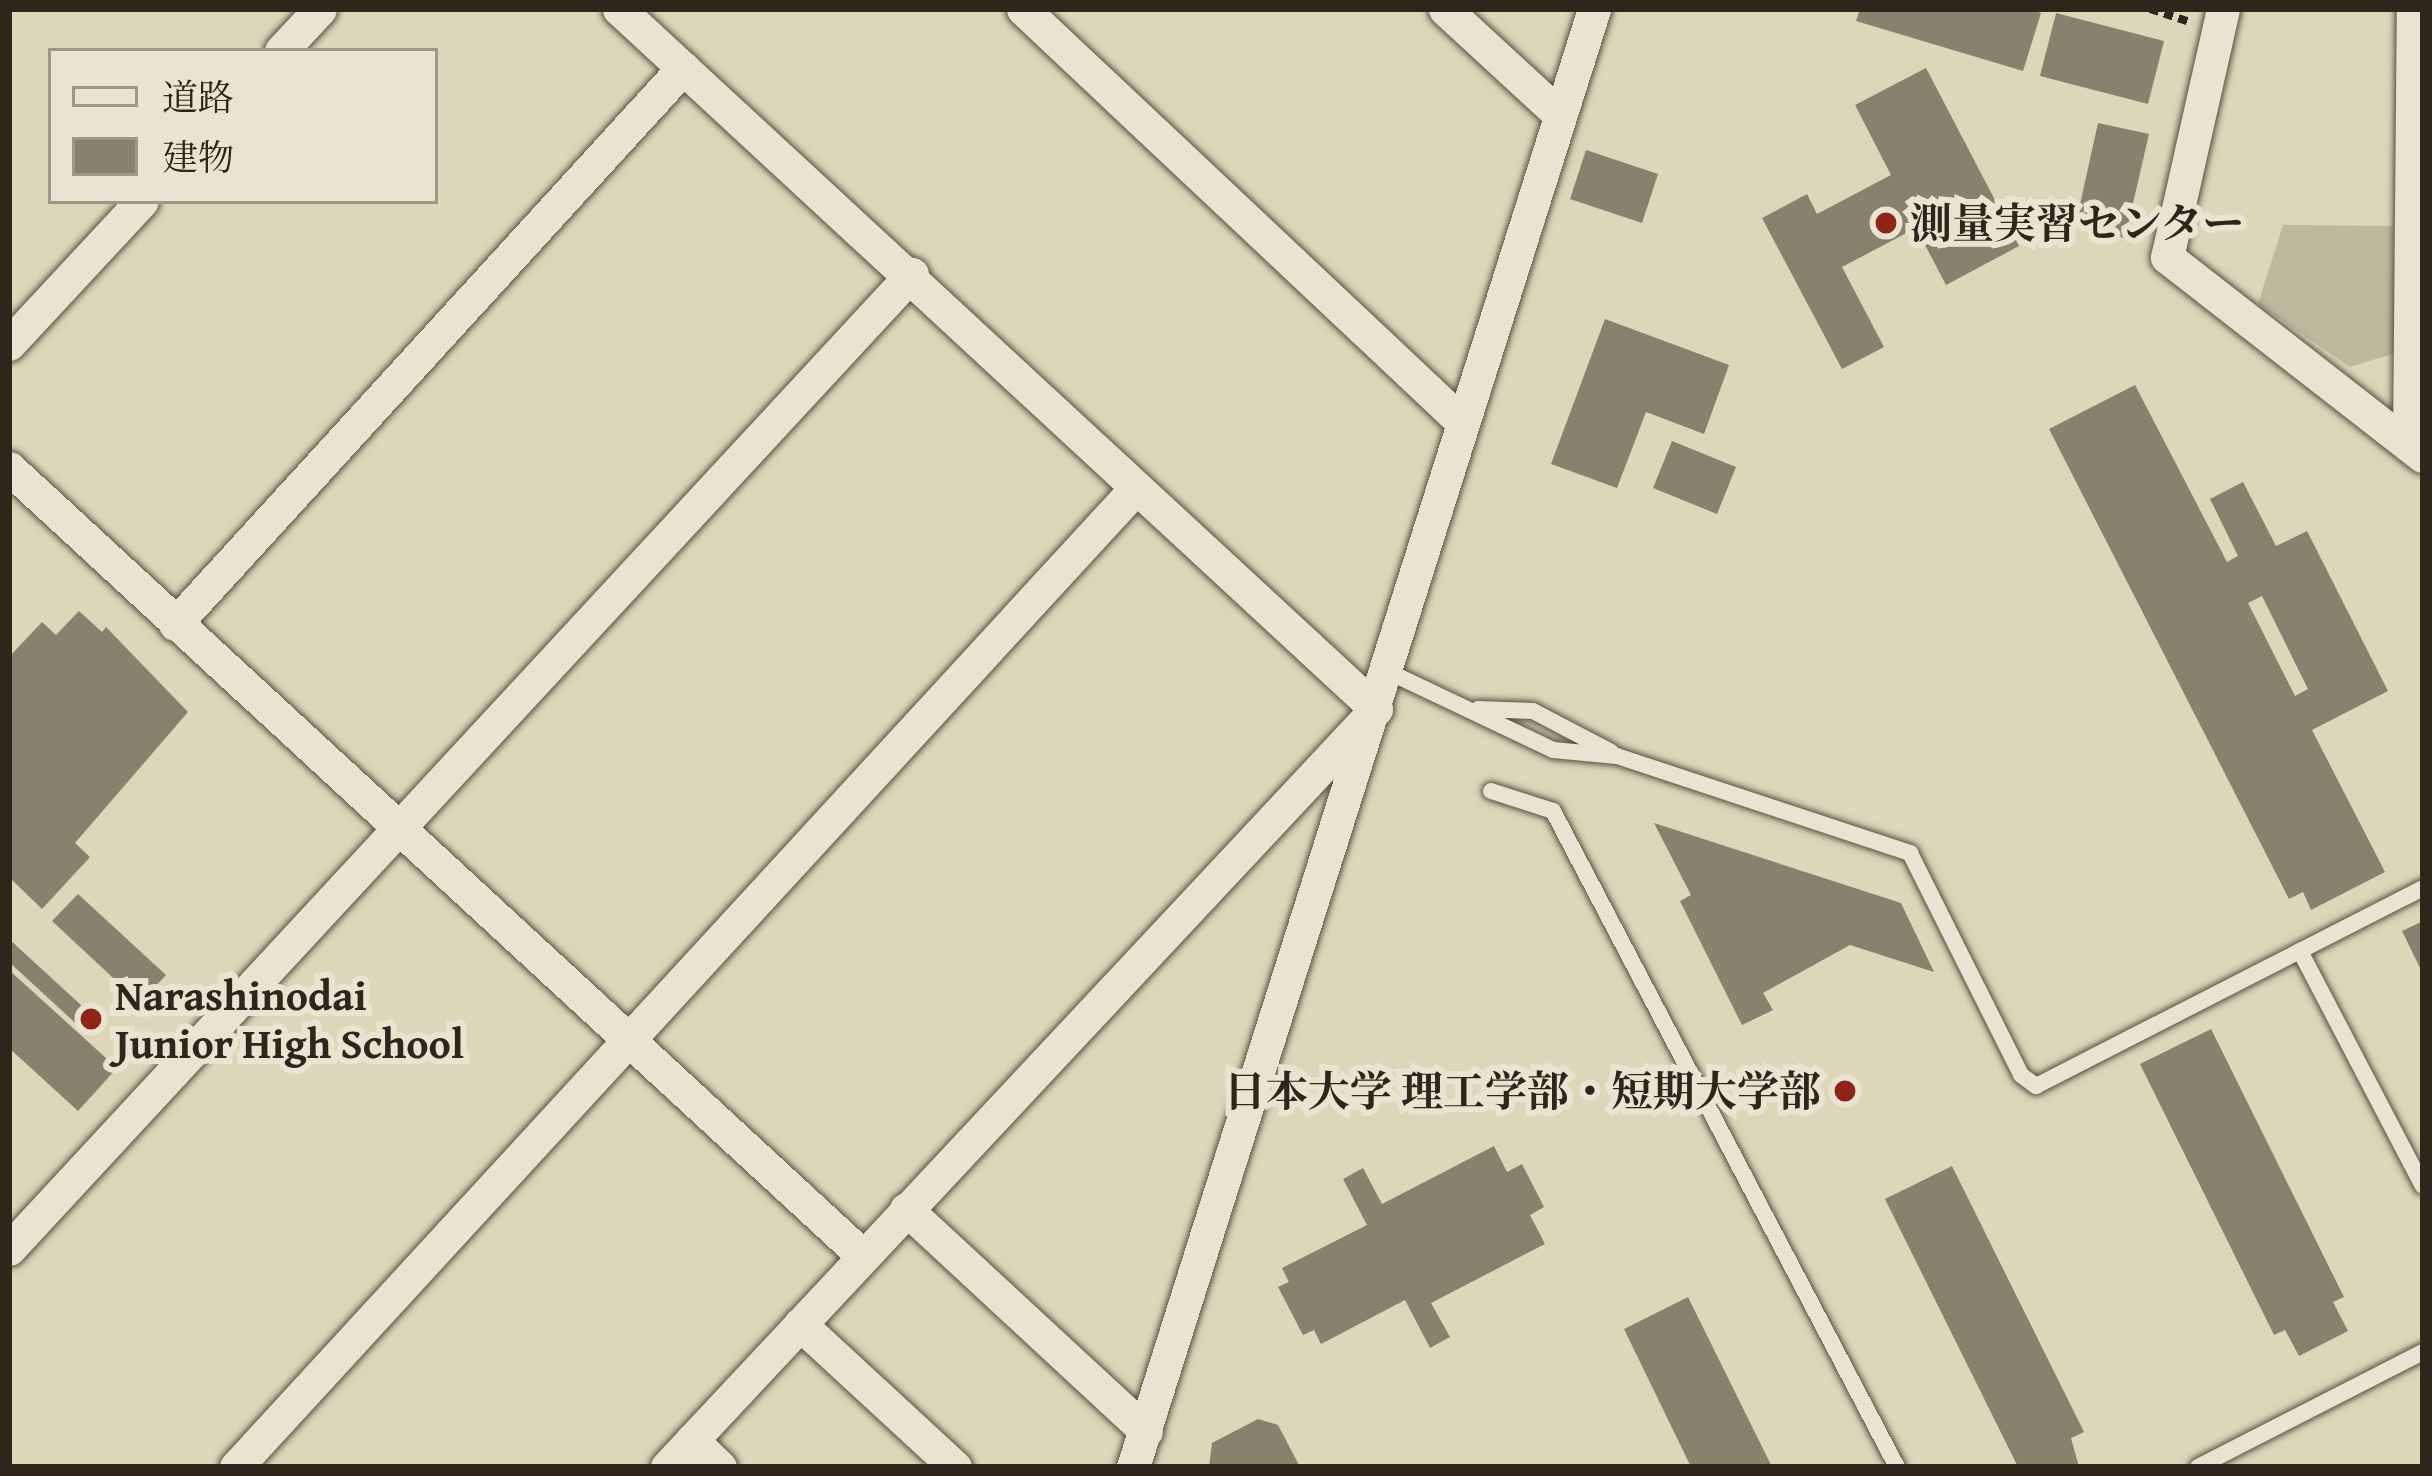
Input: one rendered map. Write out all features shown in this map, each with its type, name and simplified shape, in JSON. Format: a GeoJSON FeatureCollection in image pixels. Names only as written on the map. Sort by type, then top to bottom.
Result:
{"type":"FeatureCollection","features":[{"type":"Feature","properties":{"kind":"street"},"geometry":{"type":"LineString","coordinates":[[284,48],[320,9]]}},
{"type":"Feature","properties":{"kind":"street"},"geometry":{"type":"LineString","coordinates":[[619,9],[912,274],[1376,709]]}},
{"type":"Feature","properties":{"kind":"street"},"geometry":{"type":"LineString","coordinates":[[1023,9],[1462,422]]}},
{"type":"Feature","properties":{"kind":"street"},"geometry":{"type":"LineString","coordinates":[[1445,9],[1560,115]]}},
{"type":"Feature","properties":{"kind":"street"},"geometry":{"type":"LineString","coordinates":[[1133,1467],[1594,9]]}},
{"type":"Feature","properties":{"kind":"street"},"geometry":{"type":"LineString","coordinates":[[2223,9],[2167,257],[2416,451]]}},
{"type":"Feature","properties":{"kind":"street"},"geometry":{"type":"LineString","coordinates":[[2413,9],[2416,451]]}},
{"type":"Feature","properties":{"kind":"street"},"geometry":{"type":"LineString","coordinates":[[175,624],[682,68]]}},
{"type":"Feature","properties":{"kind":"street"},"geometry":{"type":"LineString","coordinates":[[9,344],[139,204]]}},
{"type":"Feature","properties":{"kind":"street"},"geometry":{"type":"LineString","coordinates":[[9,1250],[912,274]]}},
{"type":"Feature","properties":{"kind":"street"},"geometry":{"type":"LineString","coordinates":[[9,468],[399,825],[623,1043],[863,1256]]}},
{"type":"Feature","properties":{"kind":"street"},"geometry":{"type":"LineString","coordinates":[[236,1467],[1136,488]]}},
{"type":"Feature","properties":{"kind":"street"},"geometry":{"type":"LineString","coordinates":[[668,1467],[1376,709]]}},
{"type":"Feature","properties":{"kind":"street"},"geometry":{"type":"LineString","coordinates":[[906,1210],[1146,1431]]}},
{"type":"Feature","properties":{"kind":"street"},"geometry":{"type":"LineString","coordinates":[[800,1324],[956,1467]]}},
{"type":"Feature","properties":{"kind":"street"},"geometry":{"type":"LineString","coordinates":[[692,1440],[721,1467]]}},
{"type":"Feature","properties":{"kind":"lane"},"geometry":{"type":"LineString","coordinates":[[1387,671],[1478,709],[1553,750],[1617,756]]}},
{"type":"Feature","properties":{"kind":"lane"},"geometry":{"type":"LineString","coordinates":[[1478,709],[1533,711],[1617,756],[1910,853],[2021,1075],[2036,1086],[2423,888]]}},
{"type":"Feature","properties":{"kind":"lane"},"geometry":{"type":"LineString","coordinates":[[1491,791],[1553,811],[1897,1467]]}},
{"type":"Feature","properties":{"kind":"lane"},"geometry":{"type":"LineString","coordinates":[[2300,951],[2423,1186]]}},
{"type":"Feature","properties":{"kind":"lane"},"geometry":{"type":"LineString","coordinates":[[2198,1467],[2423,1352]]}},
{"type":"Feature","properties":{"kind":"shaded area"},"geometry":{"type":"Polygon","coordinates":[[[2283,225],[2393,226],[2395,353],[2350,367],[2258,304],[2283,225]]]}},
{"type":"Feature","properties":{"kind":"building"},"geometry":{"type":"Polygon","coordinates":[[[1860,9],[2028,9],[2041,13],[2023,71],[1856,21],[1860,9]]]}},
{"type":"Feature","properties":{"kind":"building"},"geometry":{"type":"Polygon","coordinates":[[[2056,13],[2164,41],[2148,104],[2040,76],[2056,13]]]}},
{"type":"Feature","properties":{"kind":"building","name":"測量実習センター"},"geometry":{"type":"Polygon","coordinates":[[[1926,68],[2019,246],[1946,285],[1916,228],[1842,267],[1884,347],[1842,369],[1762,218],[1807,194],[1817,214],[1891,175],[1855,105],[1926,68]]]}},
{"type":"Feature","properties":{"kind":"building"},"geometry":{"type":"Polygon","coordinates":[[[2098,123],[2149,134],[2125,238],[2075,227],[2098,123]]]}},
{"type":"Feature","properties":{"kind":"building"},"geometry":{"type":"Polygon","coordinates":[[[1586,150],[1658,174],[1642,223],[1570,199],[1586,150]]]}},
{"type":"Feature","properties":{"kind":"building"},"geometry":{"type":"Polygon","coordinates":[[[1605,319],[1729,365],[1704,434],[1646,412],[1617,488],[1551,464],[1605,319]]]}},
{"type":"Feature","properties":{"kind":"building"},"geometry":{"type":"Polygon","coordinates":[[[2135,385],[2227,562],[2238,556],[2210,499],[2243,482],[2276,546],[2307,531],[2388,691],[2312,730],[2385,872],[2311,910],[2303,892],[2289,899],[2049,429],[2135,385]],[[2262,596],[2248,603],[2295,696],[2308,689],[2262,596]]]}},
{"type":"Feature","properties":{"kind":"building"},"geometry":{"type":"Polygon","coordinates":[[[1672,441],[1736,467],[1717,514],[1653,488],[1672,441]]]}},
{"type":"Feature","properties":{"kind":"building"},"geometry":{"type":"Polygon","coordinates":[[[79,611],[102,632],[106,627],[188,712],[75,843],[90,857],[42,909],[9,877],[9,657],[42,622],[56,635],[79,611]]]}},
{"type":"Feature","properties":{"kind":"building"},"geometry":{"type":"Polygon","coordinates":[[[1654,823],[1901,903],[1934,972],[1850,945],[1763,993],[1773,1010],[1742,1025],[1680,901],[1691,895],[1654,823]]]}},
{"type":"Feature","properties":{"kind":"building"},"geometry":{"type":"Polygon","coordinates":[[[78,894],[166,975],[140,1003],[52,921],[78,894]]]}},
{"type":"Feature","properties":{"kind":"building"},"geometry":{"type":"Polygon","coordinates":[[[2423,921],[2423,974],[2402,931],[2423,921]]]}},
{"type":"Feature","properties":{"kind":"building"},"geometry":{"type":"Polygon","coordinates":[[[9,939],[94,1017],[83,1030],[9,962],[9,939]]]}},
{"type":"Feature","properties":{"kind":"building"},"geometry":{"type":"Polygon","coordinates":[[[9,970],[117,1068],[78,1111],[9,1048],[9,970]]]}},
{"type":"Feature","properties":{"kind":"building"},"geometry":{"type":"Polygon","coordinates":[[[2211,1029],[2344,1297],[2333,1302],[2348,1331],[2299,1356],[2285,1330],[2274,1335],[2140,1064],[2211,1029]]]}},
{"type":"Feature","properties":{"kind":"building"},"geometry":{"type":"Polygon","coordinates":[[[1494,1146],[1507,1172],[1522,1164],[1544,1207],[1530,1215],[1545,1244],[1431,1303],[1450,1337],[1430,1348],[1405,1300],[1321,1344],[1314,1330],[1303,1335],[1278,1287],[1289,1282],[1282,1268],[1367,1225],[1343,1179],[1363,1168],[1382,1204],[1494,1146]]]}},
{"type":"Feature","properties":{"kind":"building"},"geometry":{"type":"Polygon","coordinates":[[[1952,1166],[2084,1432],[2071,1438],[2079,1467],[2018,1467],[1885,1199],[1952,1166]]]}},
{"type":"Feature","properties":{"kind":"building"},"geometry":{"type":"Polygon","coordinates":[[[1688,1297],[1772,1467],[1691,1467],[1624,1329],[1688,1297]]]}},
{"type":"Feature","properties":{"kind":"building"},"geometry":{"type":"Polygon","coordinates":[[[1258,1419],[1278,1425],[1300,1467],[1209,1467],[1212,1443],[1258,1419]]]}},
{"type":"Feature","properties":{"kind":"place","name":"測量実習センター"},"geometry":{"type":"Point","coordinates":[1886,223]}},
{"type":"Feature","properties":{"kind":"place","name":"Narashinodai Junior High School"},"geometry":{"type":"Point","coordinates":[91,1019]}},
{"type":"Feature","properties":{"kind":"place","name":"日本大学 理工学部・短期大学部"},"geometry":{"type":"Point","coordinates":[1845,1091]}}]}
